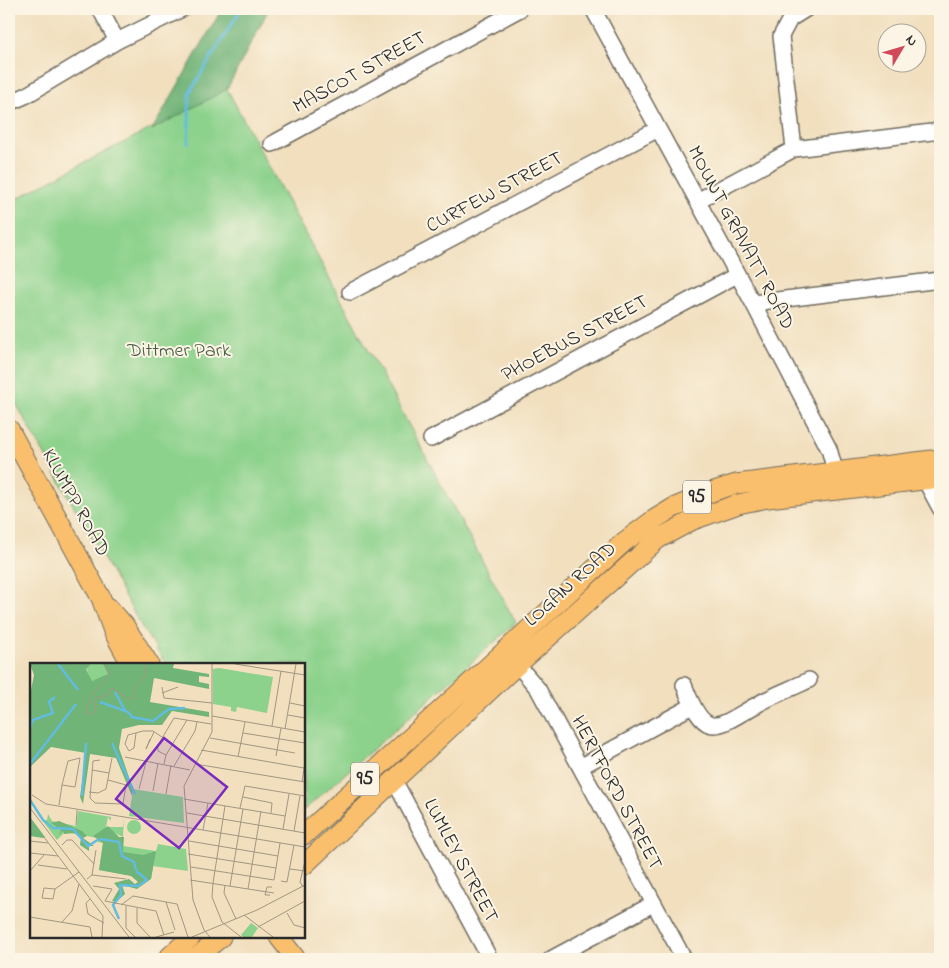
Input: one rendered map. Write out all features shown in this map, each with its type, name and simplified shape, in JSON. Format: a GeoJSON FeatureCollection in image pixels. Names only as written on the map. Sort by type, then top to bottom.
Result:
{"type":"FeatureCollection","features":[{"type":"Feature","properties":{"kind":"main road","name":"KLUMPP ROAD"},"geometry":{"type":"LineString","coordinates":[[9,430],[101,598],[113,631],[130,663]]}},
{"type":"Feature","properties":{"kind":"main road","name":"LOGAN ROAD"},"geometry":{"type":"LineString","coordinates":[[305,834],[624,542],[673,508],[736,484],[940,459]]}},
{"type":"Feature","properties":{"kind":"main road","name":"LOGAN ROAD"},"geometry":{"type":"LineString","coordinates":[[305,864],[395,782],[518,664],[642,552],[675,529],[708,514],[738,504],[933,479]]}},
{"type":"Feature","properties":{"kind":"main road","name":"KLUMPP ROAD"},"geometry":{"type":"LineString","coordinates":[[101,598],[124,625],[148,663]]}},
{"type":"Feature","properties":{"kind":"main road"},"geometry":{"type":"LineString","coordinates":[[167,959],[190,938]]}},
{"type":"Feature","properties":{"kind":"main road"},"geometry":{"type":"LineString","coordinates":[[195,959],[220,938]]}},
{"type":"Feature","properties":{"kind":"street"},"geometry":{"type":"LineString","coordinates":[[100,9],[117,41]]}},
{"type":"Feature","properties":{"kind":"street"},"geometry":{"type":"LineString","coordinates":[[9,103],[25,96],[117,41],[182,9]]}},
{"type":"Feature","properties":{"kind":"street","name":"MASCOT STREET"},"geometry":{"type":"LineString","coordinates":[[272,144],[520,9]]}},
{"type":"Feature","properties":{"kind":"street","name":"MOUNT GRAVATT ROAD"},"geometry":{"type":"LineString","coordinates":[[593,9],[753,303],[829,448],[839,490]]}},
{"type":"Feature","properties":{"kind":"street"},"geometry":{"type":"LineString","coordinates":[[794,149],[781,36],[790,19],[806,9]]}},
{"type":"Feature","properties":{"kind":"street","name":"CURFEW STREET"},"geometry":{"type":"LineString","coordinates":[[350,292],[658,129]]}},
{"type":"Feature","properties":{"kind":"street"},"geometry":{"type":"LineString","coordinates":[[697,201],[794,149],[940,131]]}},
{"type":"Feature","properties":{"kind":"street","name":"PHOEBUS STREET"},"geometry":{"type":"LineString","coordinates":[[431,439],[737,274]]}},
{"type":"Feature","properties":{"kind":"street"},"geometry":{"type":"LineString","coordinates":[[753,303],[940,280]]}},
{"type":"Feature","properties":{"kind":"street"},"geometry":{"type":"LineString","coordinates":[[933,479],[940,508]]}},
{"type":"Feature","properties":{"kind":"street","name":"HERTFORD STREET"},"geometry":{"type":"LineString","coordinates":[[505,651],[518,664],[538,690],[684,959]]}},
{"type":"Feature","properties":{"kind":"street"},"geometry":{"type":"LineString","coordinates":[[684,686],[692,706],[706,723],[715,726],[725,725],[760,703],[810,680]]}},
{"type":"Feature","properties":{"kind":"street"},"geometry":{"type":"LineString","coordinates":[[580,767],[692,706]]}},
{"type":"Feature","properties":{"kind":"street","name":"LUMLEY STREET"},"geometry":{"type":"LineString","coordinates":[[395,782],[490,959]]}},
{"type":"Feature","properties":{"kind":"street"},"geometry":{"type":"LineString","coordinates":[[552,959],[653,904]]}},
{"type":"Feature","properties":{"kind":"green space"},"geometry":{"type":"Polygon","coordinates":[[[222,9],[269,9],[227,89],[152,130],[222,9]]]}},
{"type":"Feature","properties":{"kind":"green space","name":"Dittmer Park"},"geometry":{"type":"Polygon","coordinates":[[[227,89],[516,623],[305,809],[305,663],[165,663],[143,629],[9,391],[9,203],[227,89]]]}},
{"type":"Feature","properties":{"kind":"waterway"},"geometry":{"type":"LineString","coordinates":[[188,143],[190,92],[241,9]]}}]}
